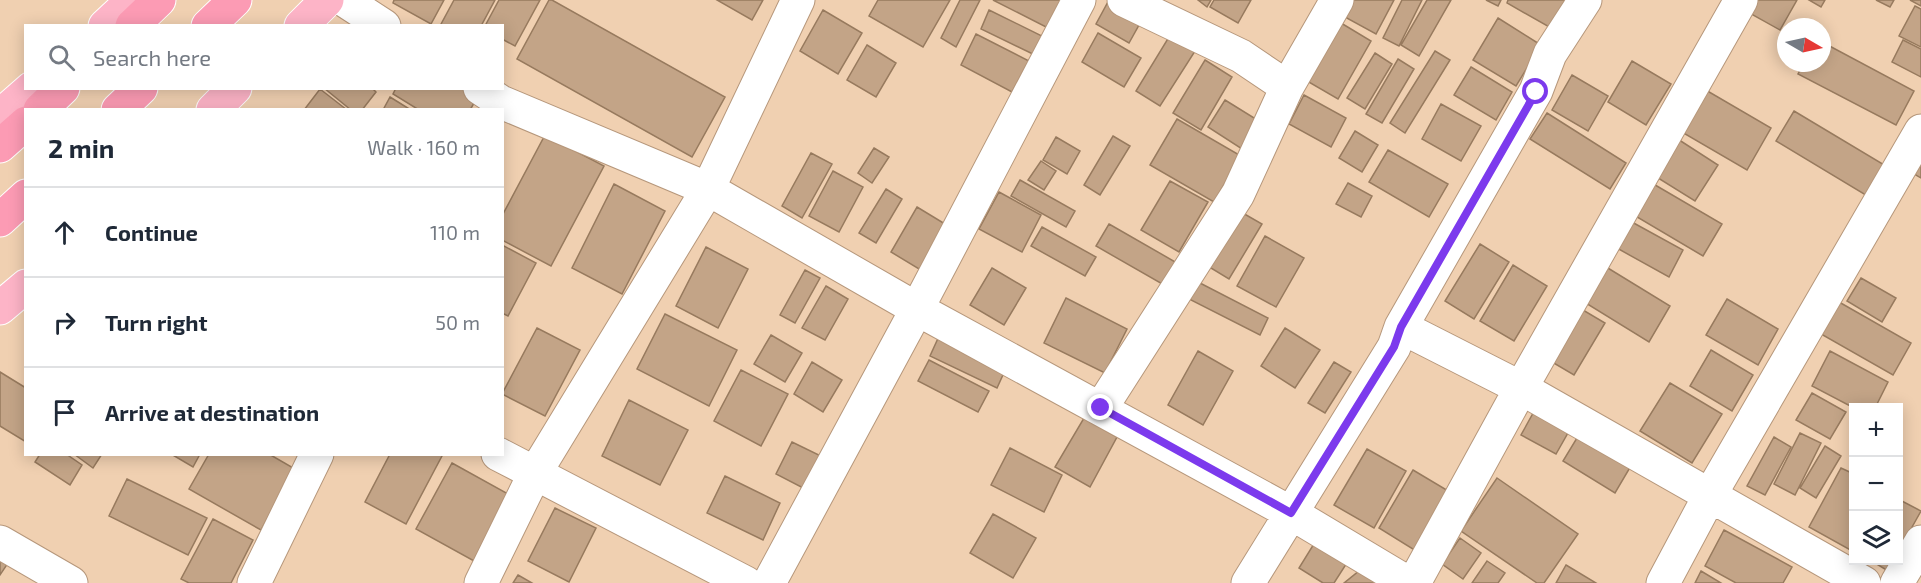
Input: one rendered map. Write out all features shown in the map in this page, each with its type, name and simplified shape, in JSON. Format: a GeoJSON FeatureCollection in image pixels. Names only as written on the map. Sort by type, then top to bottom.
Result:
{"type":"FeatureCollection","features":[{"type":"Feature","properties":{"kind":"highway"},"geometry":{"type":"LineString","coordinates":[[134,24],[159,0]]}},
{"type":"Feature","properties":{"kind":"highway"},"geometry":{"type":"LineString","coordinates":[[210,24],[235,0]]}},
{"type":"Feature","properties":{"kind":"highway"},"geometry":{"type":"LineString","coordinates":[[42,108],[61,90]]}},
{"type":"Feature","properties":{"kind":"highway"},"geometry":{"type":"LineString","coordinates":[[120,108],[139,90]]}},
{"type":"Feature","properties":{"kind":"highway"},"geometry":{"type":"LineString","coordinates":[[0,146],[24,125]]}},
{"type":"Feature","properties":{"kind":"highway"},"geometry":{"type":"LineString","coordinates":[[0,220],[24,198]]}},
{"type":"Feature","properties":{"kind":"main road"},"geometry":{"type":"LineString","coordinates":[[107,24],[133,0]]}},
{"type":"Feature","properties":{"kind":"main road"},"geometry":{"type":"LineString","coordinates":[[303,24],[327,0]]}},
{"type":"Feature","properties":{"kind":"main road"},"geometry":{"type":"LineString","coordinates":[[0,116],[30,90]]}},
{"type":"Feature","properties":{"kind":"main road"},"geometry":{"type":"LineString","coordinates":[[215,108],[233,90]]}},
{"type":"Feature","properties":{"kind":"main road"},"geometry":{"type":"LineString","coordinates":[[0,308],[24,288]]}},
{"type":"Feature","properties":{"kind":"street"},"geometry":{"type":"LineString","coordinates":[[344,0],[381,24]]}},
{"type":"Feature","properties":{"kind":"street"},"geometry":{"type":"LineString","coordinates":[[481,583],[535,473],[708,189],[798,0]]}},
{"type":"Feature","properties":{"kind":"street"},"geometry":{"type":"LineString","coordinates":[[769,583],[917,309],[1079,0]]}},
{"type":"Feature","properties":{"kind":"street"},"geometry":{"type":"LineString","coordinates":[[1124,0],[1241,56],[1287,87]]}},
{"type":"Feature","properties":{"kind":"street"},"geometry":{"type":"LineString","coordinates":[[1101,408],[1238,194],[1287,87],[1337,0]]}},
{"type":"Feature","properties":{"kind":"street"},"geometry":{"type":"LineString","coordinates":[[1248,583],[1394,347],[1401,327],[1536,92],[1550,54],[1585,0]]}},
{"type":"Feature","properties":{"kind":"street"},"geometry":{"type":"LineString","coordinates":[[1414,583],[1521,388],[1741,0]]}},
{"type":"Feature","properties":{"kind":"street"},"geometry":{"type":"LineString","coordinates":[[493,100],[708,189],[917,309],[1291,513],[1408,583]]}},
{"type":"Feature","properties":{"kind":"street"},"geometry":{"type":"LineString","coordinates":[[1663,583],[1710,495],[1921,131]]}},
{"type":"Feature","properties":{"kind":"street"},"geometry":{"type":"LineString","coordinates":[[1401,327],[1521,388],[1864,583]]}},
{"type":"Feature","properties":{"kind":"street"},"geometry":{"type":"LineString","coordinates":[[254,583],[316,456]]}},
{"type":"Feature","properties":{"kind":"street"},"geometry":{"type":"LineString","coordinates":[[502,456],[746,583]]}},
{"type":"Feature","properties":{"kind":"street"},"geometry":{"type":"LineString","coordinates":[[0,542],[71,583]]}},
{"type":"Feature","properties":{"kind":"street"},"geometry":{"type":"LineString","coordinates":[[1897,583],[1921,542]]}},
{"type":"Feature","properties":{"kind":"building"},"geometry":{"type":"Polygon","coordinates":[[[394,0],[444,0],[431,24],[393,3],[394,0]]]}},
{"type":"Feature","properties":{"kind":"building"},"geometry":{"type":"Polygon","coordinates":[[[454,0],[495,0],[482,24],[441,24],[454,0]]]}},
{"type":"Feature","properties":{"kind":"building"},"geometry":{"type":"Polygon","coordinates":[[[499,0],[540,0],[515,46],[504,40],[504,24],[486,24],[499,0]]]}},
{"type":"Feature","properties":{"kind":"building"},"geometry":{"type":"Polygon","coordinates":[[[549,0],[725,97],[692,157],[517,59],[549,0]]]}},
{"type":"Feature","properties":{"kind":"building"},"geometry":{"type":"Polygon","coordinates":[[[717,0],[763,0],[752,20],[717,0]]]}},
{"type":"Feature","properties":{"kind":"building"},"geometry":{"type":"Polygon","coordinates":[[[878,0],[950,0],[923,47],[869,16],[878,0]]]}},
{"type":"Feature","properties":{"kind":"building"},"geometry":{"type":"Polygon","coordinates":[[[960,0],[980,0],[956,47],[941,38],[960,0]]]}},
{"type":"Feature","properties":{"kind":"building"},"geometry":{"type":"Polygon","coordinates":[[[993,0],[1059,0],[1061,1],[1048,28],[993,0]]]}},
{"type":"Feature","properties":{"kind":"building"},"geometry":{"type":"Polygon","coordinates":[[[1109,0],[1144,16],[1129,43],[1096,24],[1109,0]]]}},
{"type":"Feature","properties":{"kind":"building"},"geometry":{"type":"Polygon","coordinates":[[[1198,0],[1211,0],[1207,7],[1198,0]]]}},
{"type":"Feature","properties":{"kind":"building"},"geometry":{"type":"Polygon","coordinates":[[[1214,0],[1251,0],[1238,23],[1210,7],[1214,0]]]}},
{"type":"Feature","properties":{"kind":"building"},"geometry":{"type":"Polygon","coordinates":[[[1351,0],[1394,0],[1376,34],[1343,16],[1351,0]]]}},
{"type":"Feature","properties":{"kind":"building"},"geometry":{"type":"Polygon","coordinates":[[[1402,0],[1422,0],[1399,46],[1383,38],[1402,0]]]}},
{"type":"Feature","properties":{"kind":"building"},"geometry":{"type":"Polygon","coordinates":[[[1427,0],[1451,0],[1419,56],[1401,45],[1427,0]]]}},
{"type":"Feature","properties":{"kind":"building"},"geometry":{"type":"Polygon","coordinates":[[[1486,0],[1501,0],[1498,6],[1486,0]]]}},
{"type":"Feature","properties":{"kind":"building"},"geometry":{"type":"Polygon","coordinates":[[[1508,0],[1566,0],[1551,28],[1507,3],[1508,0]]]}},
{"type":"Feature","properties":{"kind":"building"},"geometry":{"type":"Polygon","coordinates":[[[1749,0],[1797,0],[1787,18],[1777,18],[1777,28],[1744,10],[1749,0]]]}},
{"type":"Feature","properties":{"kind":"building"},"geometry":{"type":"Polygon","coordinates":[[[1809,0],[1825,0],[1821,7],[1809,0]]]}},
{"type":"Feature","properties":{"kind":"building"},"geometry":{"type":"Polygon","coordinates":[[[1876,0],[1894,0],[1890,7],[1876,0]]]}},
{"type":"Feature","properties":{"kind":"building"},"geometry":{"type":"Polygon","coordinates":[[[1910,0],[1921,0],[1921,6],[1910,0]]]}},
{"type":"Feature","properties":{"kind":"building"},"geometry":{"type":"Polygon","coordinates":[[[1915,6],[1921,9],[1921,47],[1899,36],[1915,6]]]}},
{"type":"Feature","properties":{"kind":"building"},"geometry":{"type":"Polygon","coordinates":[[[823,10],[862,33],[838,74],[800,51],[823,10]]]}},
{"type":"Feature","properties":{"kind":"building"},"geometry":{"type":"Polygon","coordinates":[[[989,10],[1048,39],[1039,57],[981,29],[989,10]]]}},
{"type":"Feature","properties":{"kind":"building"},"geometry":{"type":"Polygon","coordinates":[[[1498,18],[1541,45],[1516,86],[1473,60],[1498,18]]]}},
{"type":"Feature","properties":{"kind":"building"},"geometry":{"type":"Polygon","coordinates":[[[1341,23],[1371,41],[1338,99],[1307,81],[1341,23]]]}},
{"type":"Feature","properties":{"kind":"building"},"geometry":{"type":"Polygon","coordinates":[[[1172,32],[1197,48],[1160,106],[1136,91],[1172,32]]]}},
{"type":"Feature","properties":{"kind":"building"},"geometry":{"type":"Polygon","coordinates":[[[1098,33],[1141,58],[1124,87],[1082,62],[1098,33]]]}},
{"type":"Feature","properties":{"kind":"building"},"geometry":{"type":"Polygon","coordinates":[[[976,34],[1029,61],[1012,92],[961,65],[976,34]]]}},
{"type":"Feature","properties":{"kind":"building"},"geometry":{"type":"Polygon","coordinates":[[[1903,40],[1921,49],[1921,77],[1892,62],[1903,40]]]}},
{"type":"Feature","properties":{"kind":"building"},"geometry":{"type":"Polygon","coordinates":[[[867,45],[896,63],[876,97],[847,80],[867,45]]]}},
{"type":"Feature","properties":{"kind":"building"},"geometry":{"type":"Polygon","coordinates":[[[1831,47],[1914,91],[1896,125],[1798,74],[1799,72],[1831,72],[1831,47]]]}},
{"type":"Feature","properties":{"kind":"building"},"geometry":{"type":"Polygon","coordinates":[[[1435,51],[1450,60],[1405,133],[1390,123],[1435,51]]]}},
{"type":"Feature","properties":{"kind":"building"},"geometry":{"type":"Polygon","coordinates":[[[1375,53],[1392,64],[1365,109],[1347,98],[1375,53]]]}},
{"type":"Feature","properties":{"kind":"building"},"geometry":{"type":"Polygon","coordinates":[[[1398,59],[1414,69],[1382,123],[1366,114],[1398,59]]]}},
{"type":"Feature","properties":{"kind":"building"},"geometry":{"type":"Polygon","coordinates":[[[1205,60],[1232,77],[1201,130],[1173,113],[1205,60]]]}},
{"type":"Feature","properties":{"kind":"building"},"geometry":{"type":"Polygon","coordinates":[[[1632,61],[1671,84],[1646,125],[1608,102],[1632,61]]]}},
{"type":"Feature","properties":{"kind":"building"},"geometry":{"type":"Polygon","coordinates":[[[1471,67],[1512,92],[1496,120],[1454,95],[1471,67]]]}},
{"type":"Feature","properties":{"kind":"building"},"geometry":{"type":"Polygon","coordinates":[[[1572,75],[1608,96],[1588,131],[1552,110],[1572,75]]]}},
{"type":"Feature","properties":{"kind":"building"},"geometry":{"type":"Polygon","coordinates":[[[1692,82],[1771,128],[1747,170],[1668,124],[1692,82]]]}},
{"type":"Feature","properties":{"kind":"building"},"geometry":{"type":"Polygon","coordinates":[[[321,90],[344,108],[306,108],[321,90]]]}},
{"type":"Feature","properties":{"kind":"building"},"geometry":{"type":"Polygon","coordinates":[[[326,90],[374,90],[376,92],[364,108],[349,108],[326,90]]]}},
{"type":"Feature","properties":{"kind":"building"},"geometry":{"type":"Polygon","coordinates":[[[395,90],[475,90],[480,93],[471,108],[416,108],[393,94],[395,90]]]}},
{"type":"Feature","properties":{"kind":"building"},"geometry":{"type":"Polygon","coordinates":[[[1304,95],[1346,118],[1331,147],[1289,124],[1304,95]]]}},
{"type":"Feature","properties":{"kind":"building"},"geometry":{"type":"Polygon","coordinates":[[[390,97],[408,108],[384,108],[390,97]]]}},
{"type":"Feature","properties":{"kind":"building"},"geometry":{"type":"Polygon","coordinates":[[[1225,100],[1259,121],[1242,149],[1208,127],[1225,100]]]}},
{"type":"Feature","properties":{"kind":"building"},"geometry":{"type":"Polygon","coordinates":[[[1441,104],[1481,126],[1461,161],[1422,139],[1441,104]]]}},
{"type":"Feature","properties":{"kind":"building"},"geometry":{"type":"Polygon","coordinates":[[[1794,111],[1886,166],[1869,197],[1776,141],[1794,111]]]}},
{"type":"Feature","properties":{"kind":"building"},"geometry":{"type":"Polygon","coordinates":[[[1547,113],[1626,163],[1610,189],[1530,139],[1547,113]]]}},
{"type":"Feature","properties":{"kind":"building"},"geometry":{"type":"Polygon","coordinates":[[[1177,119],[1241,156],[1214,202],[1150,165],[1177,119]]]}},
{"type":"Feature","properties":{"kind":"building"},"geometry":{"type":"Polygon","coordinates":[[[1355,131],[1378,145],[1362,172],[1339,158],[1355,131]]]}},
{"type":"Feature","properties":{"kind":"building"},"geometry":{"type":"Polygon","coordinates":[[[545,135],[604,166],[551,266],[504,241],[504,212],[545,135]]]}},
{"type":"Feature","properties":{"kind":"building"},"geometry":{"type":"Polygon","coordinates":[[[1113,136],[1130,146],[1100,195],[1084,185],[1113,136]]]}},
{"type":"Feature","properties":{"kind":"building"},"geometry":{"type":"Polygon","coordinates":[[[1673,136],[1718,165],[1695,201],[1650,173],[1673,136]]]}},
{"type":"Feature","properties":{"kind":"building"},"geometry":{"type":"Polygon","coordinates":[[[1056,137],[1080,151],[1067,174],[1043,160],[1056,137]]]}},
{"type":"Feature","properties":{"kind":"building"},"geometry":{"type":"Polygon","coordinates":[[[874,148],[889,157],[872,183],[858,173],[874,148]]]}},
{"type":"Feature","properties":{"kind":"building"},"geometry":{"type":"Polygon","coordinates":[[[1388,150],[1448,184],[1429,217],[1369,182],[1388,150]]]}},
{"type":"Feature","properties":{"kind":"building"},"geometry":{"type":"Polygon","coordinates":[[[811,153],[832,164],[802,218],[782,206],[811,153]]]}},
{"type":"Feature","properties":{"kind":"building"},"geometry":{"type":"Polygon","coordinates":[[[1041,161],[1056,171],[1044,190],[1028,180],[1041,161]]]}},
{"type":"Feature","properties":{"kind":"building"},"geometry":{"type":"Polygon","coordinates":[[[1921,161],[1921,178],[1914,174],[1921,161]]]}},
{"type":"Feature","properties":{"kind":"building"},"geometry":{"type":"Polygon","coordinates":[[[833,171],[863,187],[839,232],[809,216],[833,171]]]}},
{"type":"Feature","properties":{"kind":"building"},"geometry":{"type":"Polygon","coordinates":[[[1020,180],[1075,211],[1066,227],[1011,196],[1020,180]]]}},
{"type":"Feature","properties":{"kind":"building"},"geometry":{"type":"Polygon","coordinates":[[[1170,181],[1208,202],[1179,252],[1141,230],[1170,181]]]}},
{"type":"Feature","properties":{"kind":"building"},"geometry":{"type":"Polygon","coordinates":[[[1650,182],[1722,224],[1703,256],[1632,214],[1650,182]]]}},
{"type":"Feature","properties":{"kind":"building"},"geometry":{"type":"Polygon","coordinates":[[[1348,183],[1372,196],[1361,217],[1336,204],[1348,183]]]}},
{"type":"Feature","properties":{"kind":"building"},"geometry":{"type":"Polygon","coordinates":[[[614,184],[665,211],[622,294],[572,268],[614,184]]]}},
{"type":"Feature","properties":{"kind":"building"},"geometry":{"type":"Polygon","coordinates":[[[886,189],[902,199],[876,243],[859,233],[886,189]]]}},
{"type":"Feature","properties":{"kind":"building"},"geometry":{"type":"Polygon","coordinates":[[[999,192],[1041,215],[1022,252],[979,229],[999,192]]]}},
{"type":"Feature","properties":{"kind":"building"},"geometry":{"type":"Polygon","coordinates":[[[917,207],[955,230],[929,275],[891,252],[917,207]]]}},
{"type":"Feature","properties":{"kind":"building"},"geometry":{"type":"Polygon","coordinates":[[[1234,208],[1262,224],[1229,279],[1201,262],[1234,208]]]}},
{"type":"Feature","properties":{"kind":"building"},"geometry":{"type":"Polygon","coordinates":[[[1630,221],[1683,250],[1669,277],[1615,247],[1630,221]]]}},
{"type":"Feature","properties":{"kind":"building"},"geometry":{"type":"Polygon","coordinates":[[[1109,224],[1177,263],[1164,285],[1096,246],[1109,224]]]}},
{"type":"Feature","properties":{"kind":"building"},"geometry":{"type":"Polygon","coordinates":[[[1042,227],[1096,257],[1085,276],[1031,246],[1042,227]]]}},
{"type":"Feature","properties":{"kind":"building"},"geometry":{"type":"Polygon","coordinates":[[[1265,236],[1304,258],[1276,307],[1237,286],[1265,236]]]}},
{"type":"Feature","properties":{"kind":"building"},"geometry":{"type":"Polygon","coordinates":[[[1480,244],[1509,262],[1474,319],[1445,301],[1480,244]]]}},
{"type":"Feature","properties":{"kind":"building"},"geometry":{"type":"Polygon","coordinates":[[[504,246],[536,263],[508,316],[504,314],[504,246]]]}},
{"type":"Feature","properties":{"kind":"building"},"geometry":{"type":"Polygon","coordinates":[[[706,247],[748,269],[718,328],[676,306],[706,247]]]}},
{"type":"Feature","properties":{"kind":"building"},"geometry":{"type":"Polygon","coordinates":[[[1598,262],[1670,306],[1649,342],[1576,297],[1598,262]]]}},
{"type":"Feature","properties":{"kind":"building"},"geometry":{"type":"Polygon","coordinates":[[[1513,265],[1547,286],[1514,341],[1480,321],[1513,265]]]}},
{"type":"Feature","properties":{"kind":"building"},"geometry":{"type":"Polygon","coordinates":[[[992,268],[1026,288],[1004,325],[970,305],[992,268]]]}},
{"type":"Feature","properties":{"kind":"building"},"geometry":{"type":"Polygon","coordinates":[[[805,270],[820,278],[795,323],[780,315],[805,270]]]}},
{"type":"Feature","properties":{"kind":"building"},"geometry":{"type":"Polygon","coordinates":[[[1861,278],[1896,298],[1882,322],[1847,301],[1861,278]]]}},
{"type":"Feature","properties":{"kind":"building"},"geometry":{"type":"Polygon","coordinates":[[[1198,282],[1268,318],[1260,335],[1189,299],[1198,282]]]}},
{"type":"Feature","properties":{"kind":"building"},"geometry":{"type":"Polygon","coordinates":[[[826,286],[848,299],[825,340],[802,328],[826,286]]]}},
{"type":"Feature","properties":{"kind":"building"},"geometry":{"type":"Polygon","coordinates":[[[1066,298],[1127,329],[1105,373],[1044,343],[1066,298]]]}},
{"type":"Feature","properties":{"kind":"building"},"geometry":{"type":"Polygon","coordinates":[[[1727,299],[1778,329],[1758,365],[1706,335],[1727,299]]]}},
{"type":"Feature","properties":{"kind":"building"},"geometry":{"type":"Polygon","coordinates":[[[1566,300],[1605,323],[1574,375],[1535,352],[1566,300]]]}},
{"type":"Feature","properties":{"kind":"building"},"geometry":{"type":"Polygon","coordinates":[[[1839,302],[1911,343],[1893,375],[1821,334],[1839,302]]]}},
{"type":"Feature","properties":{"kind":"building"},"geometry":{"type":"Polygon","coordinates":[[[665,314],[737,350],[709,406],[637,369],[665,314]]]}},
{"type":"Feature","properties":{"kind":"building"},"geometry":{"type":"Polygon","coordinates":[[[537,328],[580,350],[545,416],[504,395],[504,390],[537,328]]]}},
{"type":"Feature","properties":{"kind":"building"},"geometry":{"type":"Polygon","coordinates":[[[1285,328],[1320,350],[1295,388],[1261,366],[1285,328]]]}},
{"type":"Feature","properties":{"kind":"building"},"geometry":{"type":"Polygon","coordinates":[[[940,334],[1007,366],[997,388],[930,356],[940,334]]]}},
{"type":"Feature","properties":{"kind":"building"},"geometry":{"type":"Polygon","coordinates":[[[771,335],[802,353],[785,382],[754,364],[771,335]]]}},
{"type":"Feature","properties":{"kind":"building"},"geometry":{"type":"Polygon","coordinates":[[[1711,350],[1753,375],[1732,411],[1690,386],[1711,350]]]}},
{"type":"Feature","properties":{"kind":"building"},"geometry":{"type":"Polygon","coordinates":[[[1198,351],[1233,371],[1203,425],[1168,405],[1198,351]]]}},
{"type":"Feature","properties":{"kind":"building"},"geometry":{"type":"Polygon","coordinates":[[[1830,351],[1888,382],[1878,403],[1849,403],[1849,405],[1812,386],[1830,351]]]}},
{"type":"Feature","properties":{"kind":"building"},"geometry":{"type":"Polygon","coordinates":[[[929,360],[989,391],[978,412],[918,381],[929,360]]]}},
{"type":"Feature","properties":{"kind":"building"},"geometry":{"type":"Polygon","coordinates":[[[812,362],[842,380],[823,412],[794,394],[812,362]]]}},
{"type":"Feature","properties":{"kind":"building"},"geometry":{"type":"Polygon","coordinates":[[[1334,362],[1351,372],[1325,413],[1308,403],[1334,362]]]}},
{"type":"Feature","properties":{"kind":"building"},"geometry":{"type":"Polygon","coordinates":[[[741,370],[788,394],[761,446],[714,421],[741,370]]]}},
{"type":"Feature","properties":{"kind":"building"},"geometry":{"type":"Polygon","coordinates":[[[0,372],[24,387],[24,441],[0,426],[0,372]]]}},
{"type":"Feature","properties":{"kind":"building"},"geometry":{"type":"Polygon","coordinates":[[[1670,383],[1722,414],[1692,463],[1640,431],[1670,383]]]}},
{"type":"Feature","properties":{"kind":"building"},"geometry":{"type":"Polygon","coordinates":[[[1812,393],[1846,412],[1830,439],[1796,420],[1812,393]]]}},
{"type":"Feature","properties":{"kind":"building"},"geometry":{"type":"Polygon","coordinates":[[[1542,397],[1577,417],[1556,454],[1521,435],[1542,397]]]}},
{"type":"Feature","properties":{"kind":"building"},"geometry":{"type":"Polygon","coordinates":[[[629,400],[688,430],[660,485],[602,456],[629,400]]]}},
{"type":"Feature","properties":{"kind":"building"},"geometry":{"type":"Polygon","coordinates":[[[1084,418],[1117,437],[1090,487],[1055,467],[1084,418]]]}},
{"type":"Feature","properties":{"kind":"building"},"geometry":{"type":"Polygon","coordinates":[[[1583,428],[1635,459],[1615,493],[1563,461],[1583,428]]]}},
{"type":"Feature","properties":{"kind":"building"},"geometry":{"type":"Polygon","coordinates":[[[1800,433],[1821,443],[1795,495],[1774,484],[1800,433]]]}},
{"type":"Feature","properties":{"kind":"building"},"geometry":{"type":"Polygon","coordinates":[[[1774,437],[1791,447],[1765,495],[1747,486],[1774,437]]]}},
{"type":"Feature","properties":{"kind":"building"},"geometry":{"type":"Polygon","coordinates":[[[792,442],[823,457],[807,490],[776,474],[792,442]]]}},
{"type":"Feature","properties":{"kind":"building"},"geometry":{"type":"Polygon","coordinates":[[[1825,446],[1841,456],[1816,498],[1800,488],[1825,446]]]}},
{"type":"Feature","properties":{"kind":"building"},"geometry":{"type":"Polygon","coordinates":[[[1010,448],[1062,475],[1044,512],[991,485],[1010,448]]]}},
{"type":"Feature","properties":{"kind":"building"},"geometry":{"type":"Polygon","coordinates":[[[1367,449],[1406,471],[1374,528],[1334,505],[1367,449]]]}},
{"type":"Feature","properties":{"kind":"building"},"geometry":{"type":"Polygon","coordinates":[[[39,456],[69,456],[82,465],[70,485],[35,462],[39,456]]]}},
{"type":"Feature","properties":{"kind":"building"},"geometry":{"type":"Polygon","coordinates":[[[77,456],[101,456],[93,468],[77,456]]]}},
{"type":"Feature","properties":{"kind":"building"},"geometry":{"type":"Polygon","coordinates":[[[174,456],[199,456],[193,467],[174,456]]]}},
{"type":"Feature","properties":{"kind":"building"},"geometry":{"type":"Polygon","coordinates":[[[208,456],[272,456],[295,469],[261,530],[189,489],[208,456]]]}},
{"type":"Feature","properties":{"kind":"building"},"geometry":{"type":"Polygon","coordinates":[[[389,456],[442,456],[406,524],[365,502],[389,456]]]}},
{"type":"Feature","properties":{"kind":"building"},"geometry":{"type":"Polygon","coordinates":[[[452,463],[510,495],[474,561],[416,529],[452,463]]]}},
{"type":"Feature","properties":{"kind":"building"},"geometry":{"type":"Polygon","coordinates":[[[1841,468],[1849,472],[1849,549],[1809,527],[1841,468]]]}},
{"type":"Feature","properties":{"kind":"building"},"geometry":{"type":"Polygon","coordinates":[[[1413,470],[1450,492],[1416,551],[1379,528],[1413,470]]]}},
{"type":"Feature","properties":{"kind":"building"},"geometry":{"type":"Polygon","coordinates":[[[725,476],[780,503],[763,540],[707,513],[725,476]]]}},
{"type":"Feature","properties":{"kind":"building"},"geometry":{"type":"Polygon","coordinates":[[[1497,478],[1578,534],[1544,583],[1537,583],[1461,531],[1497,478]]]}},
{"type":"Feature","properties":{"kind":"building"},"geometry":{"type":"Polygon","coordinates":[[[127,479],[207,518],[188,555],[109,516],[127,479]]]}},
{"type":"Feature","properties":{"kind":"building"},"geometry":{"type":"Polygon","coordinates":[[[1903,502],[1921,511],[1903,543],[1903,502]]]}},
{"type":"Feature","properties":{"kind":"building"},"geometry":{"type":"Polygon","coordinates":[[[555,508],[596,528],[569,582],[528,561],[555,508]]]}},
{"type":"Feature","properties":{"kind":"building"},"geometry":{"type":"Polygon","coordinates":[[[993,514],[1036,538],[1013,578],[970,553],[993,514]]]}},
{"type":"Feature","properties":{"kind":"building"},"geometry":{"type":"Polygon","coordinates":[[[213,519],[253,540],[231,583],[189,583],[181,579],[213,519]]]}},
{"type":"Feature","properties":{"kind":"building"},"geometry":{"type":"Polygon","coordinates":[[[1724,530],[1792,567],[1783,583],[1736,583],[1705,566],[1724,530]]]}},
{"type":"Feature","properties":{"kind":"building"},"geometry":{"type":"Polygon","coordinates":[[[1320,534],[1352,555],[1334,583],[1323,583],[1299,568],[1320,534]]]}},
{"type":"Feature","properties":{"kind":"building"},"geometry":{"type":"Polygon","coordinates":[[[1460,538],[1481,553],[1463,579],[1442,564],[1460,538]]]}},
{"type":"Feature","properties":{"kind":"building"},"geometry":{"type":"Polygon","coordinates":[[[0,553],[10,560],[0,575],[0,553]]]}},
{"type":"Feature","properties":{"kind":"building"},"geometry":{"type":"Polygon","coordinates":[[[1487,561],[1505,573],[1498,583],[1472,583],[1487,561]]]}},
{"type":"Feature","properties":{"kind":"building"},"geometry":{"type":"Polygon","coordinates":[[[1566,565],[1596,583],[1556,583],[1566,565]]]}},
{"type":"Feature","properties":{"kind":"building"},"geometry":{"type":"Polygon","coordinates":[[[1878,565],[1891,565],[1888,571],[1878,565]]]}},
{"type":"Feature","properties":{"kind":"building"},"geometry":{"type":"Polygon","coordinates":[[[1359,571],[1379,583],[1344,583],[1359,571]]]}},
{"type":"Feature","properties":{"kind":"building"},"geometry":{"type":"Polygon","coordinates":[[[1701,571],[1721,583],[1695,583],[1701,571]]]}},
{"type":"Feature","properties":{"kind":"building"},"geometry":{"type":"Polygon","coordinates":[[[518,575],[532,583],[513,583],[518,575]]]}},
{"type":"Feature","properties":{"kind":"route"},"geometry":{"type":"LineString","coordinates":[[1101,408],[1291,513],[1394,347],[1401,327],[1536,92]]}}]}
